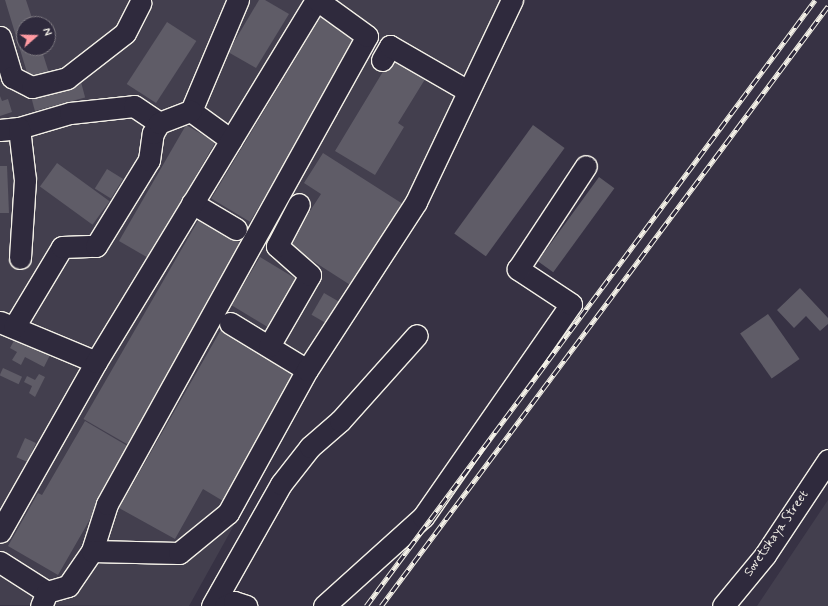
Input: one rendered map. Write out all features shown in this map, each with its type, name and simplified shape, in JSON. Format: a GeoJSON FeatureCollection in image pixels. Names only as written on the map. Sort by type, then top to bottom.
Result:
{"type":"FeatureCollection","features":[{"type":"Feature","properties":{"kind":"street"},"geometry":{"type":"LineString","coordinates":[[96,362],[7,325],[62,247],[96,246],[149,160],[152,133],[160,123],[191,110],[238,0]]}},
{"type":"Feature","properties":{"kind":"street"},"geometry":{"type":"LineString","coordinates":[[0,532],[96,362],[317,0],[367,36],[107,504],[92,551],[68,586],[44,599],[0,562]]}},
{"type":"Feature","properties":{"kind":"street"},"geometry":{"type":"LineString","coordinates":[[92,551],[179,553],[228,513],[307,370],[416,202],[512,0]]}},
{"type":"Feature","properties":{"kind":"street"},"geometry":{"type":"LineString","coordinates":[[0,37],[12,78],[32,87],[67,78],[125,33],[140,3]]}},
{"type":"Feature","properties":{"kind":"street"},"geometry":{"type":"LineString","coordinates":[[382,60],[390,46],[468,91]]}},
{"type":"Feature","properties":{"kind":"street"},"geometry":{"type":"LineString","coordinates":[[20,258],[25,180],[10,129],[70,113],[134,106],[160,123]]}},
{"type":"Feature","properties":{"kind":"street"},"geometry":{"type":"LineString","coordinates":[[191,110],[231,140]]}},
{"type":"Feature","properties":{"kind":"street"},"geometry":{"type":"LineString","coordinates":[[324,606],[423,517],[570,304],[518,269],[586,166]]}},
{"type":"Feature","properties":{"kind":"street"},"geometry":{"type":"LineString","coordinates":[[192,204],[236,228]]}},
{"type":"Feature","properties":{"kind":"street"},"geometry":{"type":"LineString","coordinates":[[269,346],[310,275],[277,246],[299,204]]}},
{"type":"Feature","properties":{"kind":"street"},"geometry":{"type":"LineString","coordinates":[[230,323],[307,370]]}},
{"type":"Feature","properties":{"kind":"street"},"geometry":{"type":"LineString","coordinates":[[212,606],[282,484],[310,447],[340,421],[417,335]]}},
{"type":"Feature","properties":{"kind":"street","name":"Sovetskaya Street"},"geometry":{"type":"LineString","coordinates":[[723,606],[765,555],[828,460]]}},
{"type":"Feature","properties":{"kind":"street"},"geometry":{"type":"LineString","coordinates":[[225,606],[234,602],[246,606]]}},
{"type":"Feature","properties":{"kind":"shaded area"},"geometry":{"type":"Polygon","coordinates":[[[0,0],[526,0],[189,606],[0,605],[0,0]]]}},
{"type":"Feature","properties":{"kind":"shaded area"},"geometry":{"type":"Polygon","coordinates":[[[828,500],[828,606],[757,606],[828,500]]]}},
{"type":"Feature","properties":{"kind":"building"},"geometry":{"type":"Polygon","coordinates":[[[5,0],[26,0],[31,16],[16,16],[16,36],[5,0]]]}},
{"type":"Feature","properties":{"kind":"building"},"geometry":{"type":"Polygon","coordinates":[[[259,0],[265,0],[289,14],[256,68],[228,52],[259,0]]]}},
{"type":"Feature","properties":{"kind":"building"},"geometry":{"type":"Polygon","coordinates":[[[321,16],[360,39],[250,222],[211,199],[321,16]]]}},
{"type":"Feature","properties":{"kind":"building"},"geometry":{"type":"Polygon","coordinates":[[[167,22],[196,41],[156,103],[127,84],[167,22]]]}},
{"type":"Feature","properties":{"kind":"building"},"geometry":{"type":"Polygon","coordinates":[[[393,55],[427,76],[398,123],[404,127],[375,175],[335,151],[393,55]]]}},
{"type":"Feature","properties":{"kind":"building"},"geometry":{"type":"Polygon","coordinates":[[[22,56],[44,56],[49,73],[29,79],[22,56]]]}},
{"type":"Feature","properties":{"kind":"building"},"geometry":{"type":"Polygon","coordinates":[[[81,82],[85,97],[35,111],[31,95],[81,82]]]}},
{"type":"Feature","properties":{"kind":"building"},"geometry":{"type":"Polygon","coordinates":[[[0,96],[2,101],[8,99],[12,112],[0,116],[0,96]]]}},
{"type":"Feature","properties":{"kind":"building"},"geometry":{"type":"Polygon","coordinates":[[[186,125],[215,142],[148,258],[119,241],[186,125]]]}},
{"type":"Feature","properties":{"kind":"building"},"geometry":{"type":"Polygon","coordinates":[[[533,125],[565,148],[486,256],[454,233],[533,125]]]}},
{"type":"Feature","properties":{"kind":"building"},"geometry":{"type":"Polygon","coordinates":[[[323,153],[406,206],[355,288],[288,245],[321,194],[304,183],[323,153]]]}},
{"type":"Feature","properties":{"kind":"building"},"geometry":{"type":"Polygon","coordinates":[[[57,163],[110,201],[93,225],[40,186],[57,163]]]}},
{"type":"Feature","properties":{"kind":"building"},"geometry":{"type":"Polygon","coordinates":[[[0,166],[7,166],[9,213],[0,213],[0,166]]]}},
{"type":"Feature","properties":{"kind":"building"},"geometry":{"type":"Polygon","coordinates":[[[107,169],[123,179],[111,199],[95,189],[107,169]]]}},
{"type":"Feature","properties":{"kind":"building"},"geometry":{"type":"Polygon","coordinates":[[[599,177],[614,188],[553,272],[538,261],[599,177]]]}},
{"type":"Feature","properties":{"kind":"building"},"geometry":{"type":"Polygon","coordinates":[[[199,219],[245,246],[129,446],[84,419],[199,219]]]}},
{"type":"Feature","properties":{"kind":"building"},"geometry":{"type":"Polygon","coordinates":[[[260,257],[297,279],[268,327],[231,305],[260,257]]]}},
{"type":"Feature","properties":{"kind":"building"},"geometry":{"type":"Polygon","coordinates":[[[800,288],[828,318],[828,324],[820,331],[806,316],[794,328],[777,310],[800,288]]]}},
{"type":"Feature","properties":{"kind":"building"},"geometry":{"type":"Polygon","coordinates":[[[324,293],[341,303],[329,325],[312,315],[324,293]]]}},
{"type":"Feature","properties":{"kind":"building"},"geometry":{"type":"Polygon","coordinates":[[[768,314],[800,359],[772,379],[740,334],[768,314]]]}},
{"type":"Feature","properties":{"kind":"building"},"geometry":{"type":"Polygon","coordinates":[[[222,328],[302,374],[228,504],[203,489],[175,539],[119,508],[222,328]]]}},
{"type":"Feature","properties":{"kind":"building"},"geometry":{"type":"Polygon","coordinates":[[[17,335],[51,353],[44,367],[25,357],[21,365],[12,360],[17,352],[10,348],[17,335]]]}},
{"type":"Feature","properties":{"kind":"building"},"geometry":{"type":"Polygon","coordinates":[[[3,368],[22,377],[19,384],[0,375],[3,368]]]}},
{"type":"Feature","properties":{"kind":"building"},"geometry":{"type":"Polygon","coordinates":[[[39,374],[45,377],[35,397],[29,393],[32,386],[24,382],[27,376],[35,380],[39,374]]]}},
{"type":"Feature","properties":{"kind":"building"},"geometry":{"type":"Polygon","coordinates":[[[85,421],[131,448],[58,575],[8,546],[38,493],[42,495],[85,421]]]}},
{"type":"Feature","properties":{"kind":"building"},"geometry":{"type":"Polygon","coordinates":[[[25,438],[36,443],[27,462],[16,457],[25,438]]]}},
{"type":"Feature","properties":{"kind":"railway"},"geometry":{"type":"LineString","coordinates":[[366,606],[815,0]]}},
{"type":"Feature","properties":{"kind":"railway"},"geometry":{"type":"LineString","coordinates":[[381,606],[828,6]]}}]}
